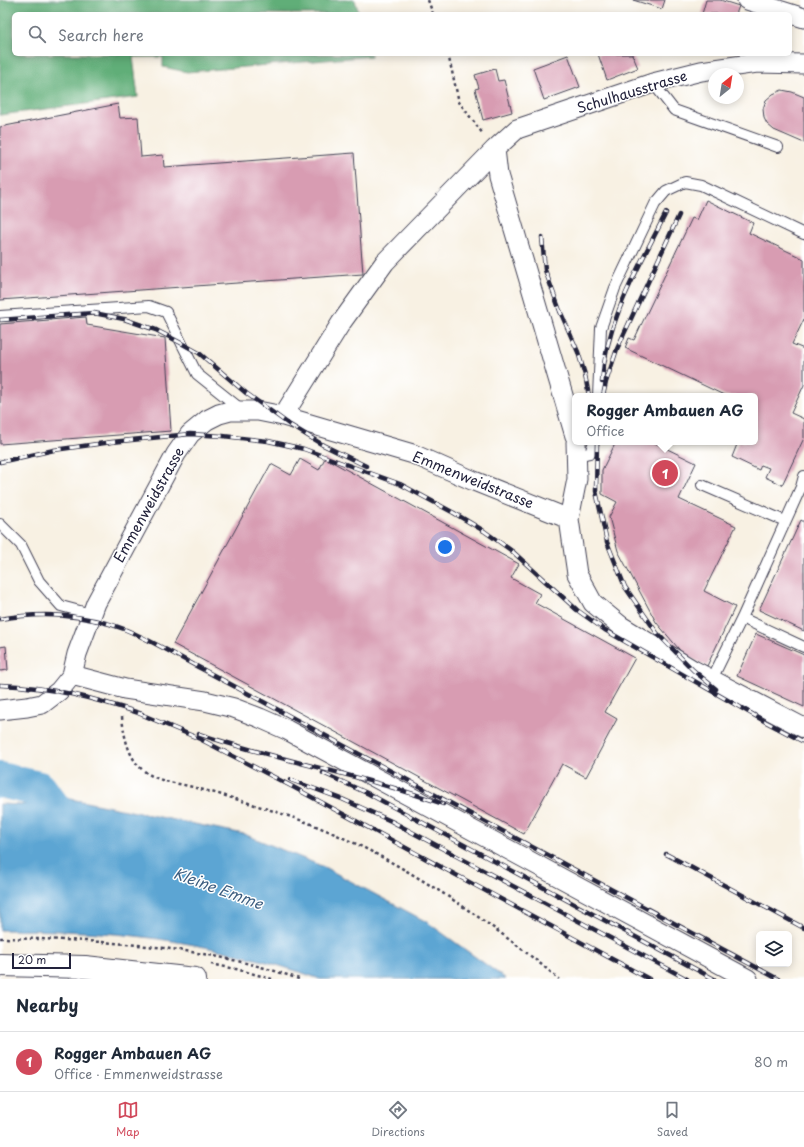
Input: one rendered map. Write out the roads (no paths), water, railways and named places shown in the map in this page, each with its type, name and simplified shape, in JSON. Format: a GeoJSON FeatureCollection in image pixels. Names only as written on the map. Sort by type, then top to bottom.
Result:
{"type":"FeatureCollection","features":[{"type":"Feature","properties":{"kind":"main road"},"geometry":{"type":"LineString","coordinates":[[0,965],[85,973],[195,979]]}},
{"type":"Feature","properties":{"kind":"street"},"geometry":{"type":"LineString","coordinates":[[747,0],[785,12]]}},
{"type":"Feature","properties":{"kind":"street"},"geometry":{"type":"LineString","coordinates":[[792,14],[804,18]]}},
{"type":"Feature","properties":{"kind":"street","name":"Schulhausstrasse"},"geometry":{"type":"LineString","coordinates":[[283,416],[340,323],[384,262],[517,129],[653,83],[701,71],[757,62],[804,64]]}},
{"type":"Feature","properties":{"kind":"street"},"geometry":{"type":"LineString","coordinates":[[495,150],[498,175],[572,426]]}},
{"type":"Feature","properties":{"kind":"street","name":"Emmenweidstrasse"},"geometry":{"type":"LineString","coordinates":[[0,710],[42,704],[59,691],[72,675],[77,654],[91,614],[176,454],[190,434],[207,420],[219,414],[242,410],[258,411],[283,416],[413,454],[474,481],[569,519]]}},
{"type":"Feature","properties":{"kind":"street"},"geometry":{"type":"LineString","coordinates":[[576,449],[577,479],[569,519],[577,574],[593,603],[621,626],[693,670],[804,728]]}},
{"type":"Feature","properties":{"kind":"street"},"geometry":{"type":"LineString","coordinates":[[72,675],[125,689],[205,701],[234,708],[287,730],[748,979]]}},
{"type":"Feature","properties":{"kind":"lane"},"geometry":{"type":"LineString","coordinates":[[653,83],[674,110],[778,147]]}},
{"type":"Feature","properties":{"kind":"lane"},"geometry":{"type":"LineString","coordinates":[[598,393],[601,328],[615,288],[655,204],[666,191],[685,182],[701,185],[804,234]]}},
{"type":"Feature","properties":{"kind":"lane"},"geometry":{"type":"LineString","coordinates":[[0,316],[149,306],[166,312],[197,374],[242,410]]}},
{"type":"Feature","properties":{"kind":"lane"},"geometry":{"type":"LineString","coordinates":[[576,449],[590,453],[593,445]]}},
{"type":"Feature","properties":{"kind":"lane"},"geometry":{"type":"LineString","coordinates":[[712,679],[742,618],[804,476]]}},
{"type":"Feature","properties":{"kind":"lane"},"geometry":{"type":"LineString","coordinates":[[702,485],[785,521]]}},
{"type":"Feature","properties":{"kind":"lane"},"geometry":{"type":"LineString","coordinates":[[0,524],[21,545],[39,581],[61,606],[91,614]]}},
{"type":"Feature","properties":{"kind":"lane"},"geometry":{"type":"LineString","coordinates":[[742,618],[804,647]]}},
{"type":"Feature","properties":{"kind":"water","name":"Kleine Emme"},"geometry":{"type":"Polygon","coordinates":[[[61,797],[244,834],[324,867],[427,922],[506,979],[320,979],[245,956],[167,940],[101,933],[0,930],[0,804],[21,805],[61,797]]]}},
{"type":"Feature","properties":{"kind":"waterway"},"geometry":{"type":"LineString","coordinates":[[0,780],[39,789],[76,839]]}},
{"type":"Feature","properties":{"kind":"railway"},"geometry":{"type":"LineString","coordinates":[[602,382],[610,337],[625,294],[666,213]]}},
{"type":"Feature","properties":{"kind":"railway"},"geometry":{"type":"LineString","coordinates":[[604,393],[617,349],[679,215]]}},
{"type":"Feature","properties":{"kind":"railway"},"geometry":{"type":"LineString","coordinates":[[542,237],[545,270],[560,311],[578,352],[588,393]]}},
{"type":"Feature","properties":{"kind":"railway"},"geometry":{"type":"LineString","coordinates":[[0,320],[94,313],[124,319],[156,330],[199,353],[246,393],[290,425],[323,445],[366,466]]}},
{"type":"Feature","properties":{"kind":"railway"},"geometry":{"type":"LineString","coordinates":[[0,462],[54,450],[190,434],[268,441],[304,449],[400,484],[454,513],[484,531],[512,551],[577,610],[605,630],[766,722],[804,742]]}},
{"type":"Feature","properties":{"kind":"railway"},"geometry":{"type":"LineString","coordinates":[[597,445],[596,491],[607,542],[625,587],[657,633],[693,670],[716,689]]}},
{"type":"Feature","properties":{"kind":"railway"},"geometry":{"type":"LineString","coordinates":[[0,619],[47,615],[79,617],[109,624],[134,633],[778,979]]}},
{"type":"Feature","properties":{"kind":"railway"},"geometry":{"type":"LineString","coordinates":[[0,685],[37,688],[72,694],[142,714]]}},
{"type":"Feature","properties":{"kind":"railway"},"geometry":{"type":"LineString","coordinates":[[138,713],[200,739],[293,787],[649,979]]}},
{"type":"Feature","properties":{"kind":"railway"},"geometry":{"type":"LineString","coordinates":[[199,734],[229,744],[352,776],[443,804]]}},
{"type":"Feature","properties":{"kind":"railway"},"geometry":{"type":"LineString","coordinates":[[323,773],[369,794],[714,979]]}},
{"type":"Feature","properties":{"kind":"railway"},"geometry":{"type":"LineString","coordinates":[[291,780],[342,799],[391,821],[687,979]]}},
{"type":"Feature","properties":{"kind":"railway"},"geometry":{"type":"LineString","coordinates":[[666,854],[804,928]]}},
{"type":"Feature","properties":{"kind":"place","name":"Rogger Ambauen AG"},"geometry":{"type":"Point","coordinates":[665,473]}}]}
